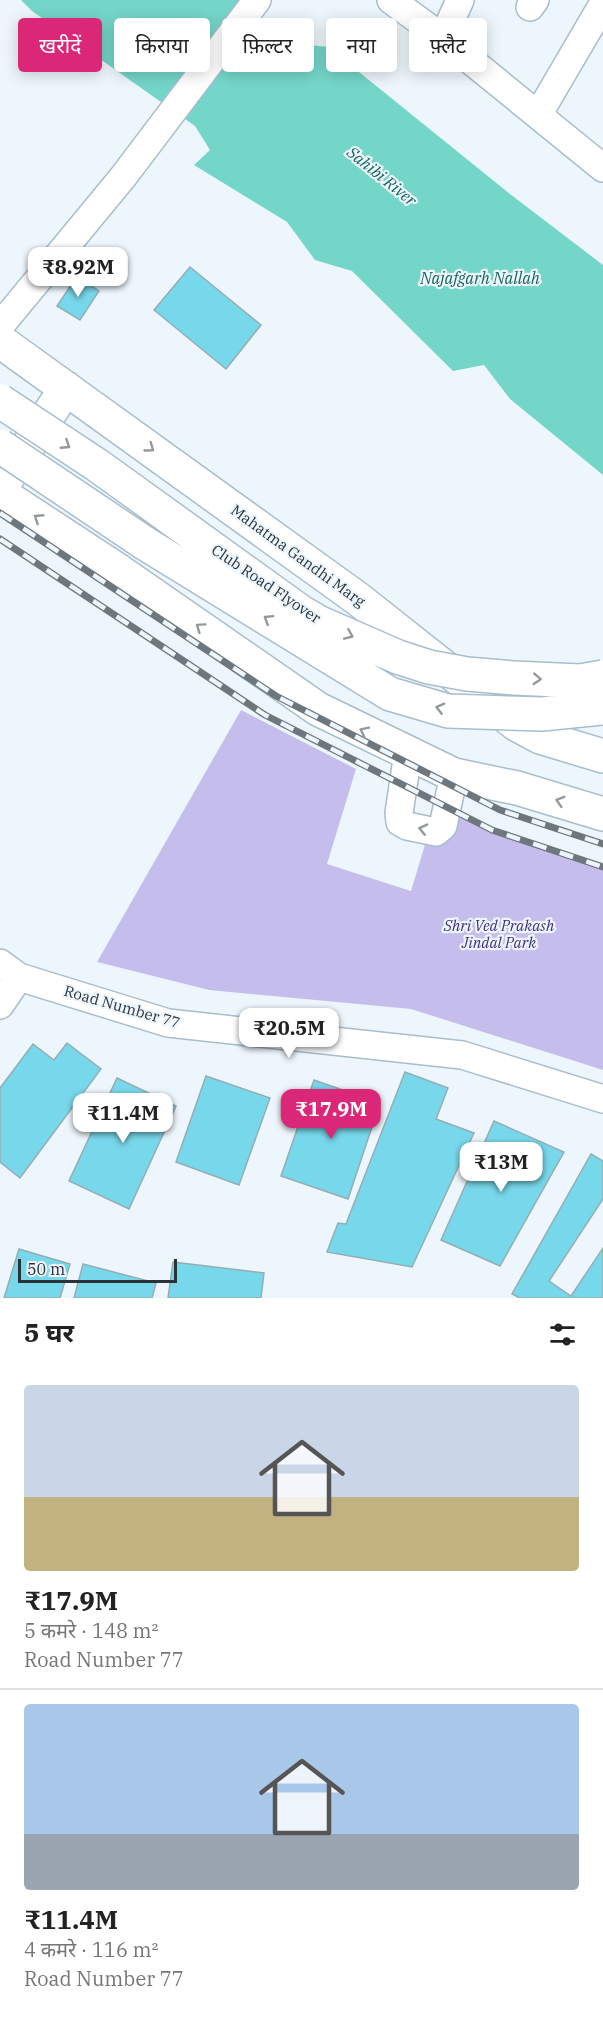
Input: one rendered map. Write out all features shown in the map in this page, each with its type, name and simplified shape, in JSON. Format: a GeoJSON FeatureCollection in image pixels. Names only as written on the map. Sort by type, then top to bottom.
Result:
{"type":"FeatureCollection","features":[{"type":"Feature","properties":{"kind":"main road","name":"Mahatma Gandhi Marg"},"geometry":{"type":"LineString","coordinates":[[0,340],[358,599],[516,724],[540,737],[603,756]]}},
{"type":"Feature","properties":{"kind":"main road"},"geometry":{"type":"LineString","coordinates":[[66,388],[0,491],[318,709],[454,775],[517,788],[603,814]]}},
{"type":"Feature","properties":{"kind":"main road","name":"Club Road Flyover"},"geometry":{"type":"LineString","coordinates":[[0,401],[98,465],[320,623],[398,657],[429,667],[467,674],[525,679],[580,681],[603,677]]}},
{"type":"Feature","properties":{"kind":"main road","name":"Club Road Flyover"},"geometry":{"type":"LineString","coordinates":[[0,446],[146,544],[390,694],[448,711],[542,714],[603,708]]}},
{"type":"Feature","properties":{"kind":"street"},"geometry":{"type":"LineString","coordinates":[[0,326],[123,177],[257,0]]}},
{"type":"Feature","properties":{"kind":"street"},"geometry":{"type":"LineString","coordinates":[[452,18],[460,0]]}},
{"type":"Feature","properties":{"kind":"street"},"geometry":{"type":"LineString","coordinates":[[395,2],[416,18]]}},
{"type":"Feature","properties":{"kind":"street"},"geometry":{"type":"LineString","coordinates":[[538,115],[603,4]]}},
{"type":"Feature","properties":{"kind":"street"},"geometry":{"type":"LineString","coordinates":[[485,72],[603,168]]}},
{"type":"Feature","properties":{"kind":"street"},"geometry":{"type":"LineString","coordinates":[[408,753],[399,813],[400,822],[407,826],[436,832],[443,826],[454,775]]}},
{"type":"Feature","properties":{"kind":"street"},"geometry":{"type":"LineString","coordinates":[[0,1005],[9,970]]}},
{"type":"Feature","properties":{"kind":"street","name":"Road Number 77"},"geometry":{"type":"LineString","coordinates":[[9,970],[168,1023],[462,1055],[603,1099]]}},
{"type":"Feature","properties":{"kind":"green space","name":"Shri Ved Prakash Jindal Park"},"geometry":{"type":"Polygon","coordinates":[[[241,710],[356,769],[327,864],[411,891],[436,808],[603,868],[603,1070],[411,1009],[209,990],[97,962],[241,710]]]}},
{"type":"Feature","properties":{"kind":"water","name":"Najafgarh Nallah"},"geometry":{"type":"Polygon","coordinates":[[[21,0],[239,0],[254,18],[222,18],[222,72],[314,72],[314,45],[326,47],[326,72],[359,72],[510,194],[603,265],[603,475],[510,399],[484,365],[453,371],[352,271],[315,260],[287,222],[194,165],[210,150],[195,126],[118,72],[210,72],[210,18],[114,18],[114,69],[102,60],[102,18],[42,18],[21,0]]]}},
{"type":"Feature","properties":{"kind":"building"},"geometry":{"type":"Polygon","coordinates":[[[190,267],[261,325],[226,369],[154,310],[190,267]]]}},
{"type":"Feature","properties":{"kind":"building"},"geometry":{"type":"Polygon","coordinates":[[[77,276],[99,291],[80,320],[57,306],[77,276]]]}},
{"type":"Feature","properties":{"kind":"building"},"geometry":{"type":"Polygon","coordinates":[[[67,1043],[101,1069],[20,1178],[0,1162],[0,1088],[33,1044],[54,1060],[67,1043]]]}},
{"type":"Feature","properties":{"kind":"building"},"geometry":{"type":"Polygon","coordinates":[[[405,1072],[448,1088],[436,1119],[474,1133],[412,1267],[327,1252],[338,1223],[346,1224],[405,1072]]]}},
{"type":"Feature","properties":{"kind":"building"},"geometry":{"type":"Polygon","coordinates":[[[206,1076],[270,1098],[239,1185],[176,1162],[206,1076]]]}},
{"type":"Feature","properties":{"kind":"building"},"geometry":{"type":"Polygon","coordinates":[[[117,1078],[176,1106],[129,1209],[69,1181],[117,1078]]]}},
{"type":"Feature","properties":{"kind":"building"},"geometry":{"type":"Polygon","coordinates":[[[314,1080],[380,1103],[348,1199],[281,1176],[314,1080]]]}},
{"type":"Feature","properties":{"kind":"building"},"geometry":{"type":"Polygon","coordinates":[[[494,1121],[564,1152],[500,1266],[441,1240],[494,1121]]]}},
{"type":"Feature","properties":{"kind":"building"},"geometry":{"type":"Polygon","coordinates":[[[591,1154],[603,1161],[603,1199],[549,1281],[571,1296],[603,1248],[603,1298],[520,1298],[512,1294],[591,1154]]]}},
{"type":"Feature","properties":{"kind":"building"},"geometry":{"type":"Polygon","coordinates":[[[19,1249],[70,1264],[60,1298],[4,1298],[19,1249]]]}},
{"type":"Feature","properties":{"kind":"building"},"geometry":{"type":"Polygon","coordinates":[[[173,1262],[264,1273],[261,1298],[168,1298],[173,1262]]]}},
{"type":"Feature","properties":{"kind":"building"},"geometry":{"type":"Polygon","coordinates":[[[83,1264],[156,1283],[152,1298],[74,1298],[83,1264]]]}},
{"type":"Feature","properties":{"kind":"railway"},"geometry":{"type":"LineString","coordinates":[[0,513],[276,696],[500,810],[603,844]]}},
{"type":"Feature","properties":{"kind":"railway"},"geometry":{"type":"LineString","coordinates":[[0,539],[265,715],[492,830],[603,867]]}},
{"type":"Feature","properties":{"kind":"water label","name":"Sahibi River"},"geometry":{"type":"Point","coordinates":[382,176]}}]}
